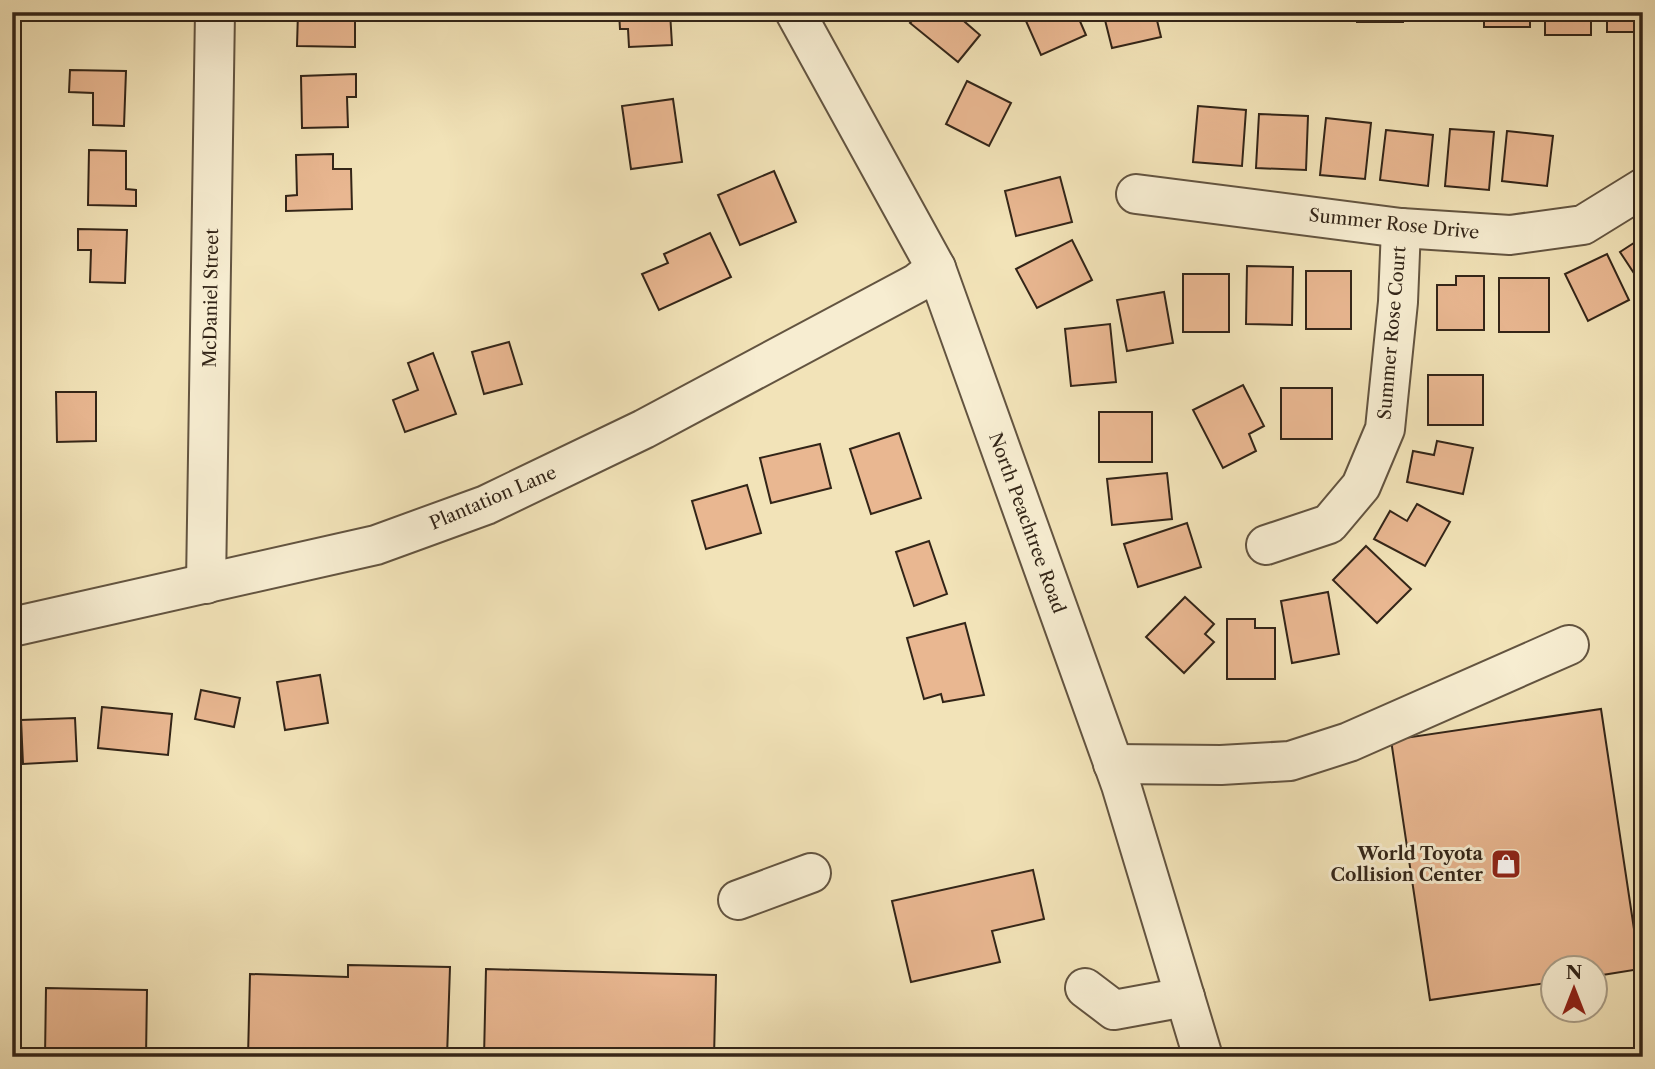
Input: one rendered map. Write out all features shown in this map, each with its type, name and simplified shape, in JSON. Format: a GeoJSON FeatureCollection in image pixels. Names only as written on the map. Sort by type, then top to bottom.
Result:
{"type":"FeatureCollection","features":[{"type":"Feature","properties":{"kind":"street","name":"McDaniel Street"},"geometry":{"type":"LineString","coordinates":[[206,584],[215,12]]}},
{"type":"Feature","properties":{"kind":"street","name":"North Peachtree Road"},"geometry":{"type":"LineString","coordinates":[[795,12],[936,268],[1113,764],[1203,1057]]}},
{"type":"Feature","properties":{"kind":"street","name":"Summer Rose Drive"},"geometry":{"type":"LineString","coordinates":[[1136,194],[1401,228],[1510,235],[1583,225],[1643,188]]}},
{"type":"Feature","properties":{"kind":"street","name":"Summer Rose Court"},"geometry":{"type":"LineString","coordinates":[[1266,545],[1329,524],[1361,486],[1385,429],[1398,302],[1401,228]]}},
{"type":"Feature","properties":{"kind":"street","name":"Plantation Lane"},"geometry":{"type":"LineString","coordinates":[[12,627],[376,545],[486,505],[644,429],[917,283],[936,268]]}},
{"type":"Feature","properties":{"kind":"street"},"geometry":{"type":"LineString","coordinates":[[1113,764],[1221,765],[1290,761],[1349,742],[1569,645]]}},
{"type":"Feature","properties":{"kind":"street"},"geometry":{"type":"LineString","coordinates":[[738,900],[811,873]]}},
{"type":"Feature","properties":{"kind":"street"},"geometry":{"type":"LineString","coordinates":[[1100,988],[1185,997]]}},
{"type":"Feature","properties":{"kind":"building"},"geometry":{"type":"Polygon","coordinates":[[[298,12],[355,12],[355,47],[297,46],[298,12]]]}},
{"type":"Feature","properties":{"kind":"building"},"geometry":{"type":"Polygon","coordinates":[[[619,12],[670,12],[672,45],[629,47],[628,29],[620,29],[619,12]]]}},
{"type":"Feature","properties":{"kind":"building"},"geometry":{"type":"Polygon","coordinates":[[[920,12],[973,12],[965,22],[980,35],[958,62],[910,23],[920,12]]]}},
{"type":"Feature","properties":{"kind":"building"},"geometry":{"type":"Polygon","coordinates":[[[1022,12],[1076,12],[1086,35],[1041,55],[1022,12]]]}},
{"type":"Feature","properties":{"kind":"building"},"geometry":{"type":"Polygon","coordinates":[[[1103,12],[1155,12],[1161,37],[1112,48],[1103,12]]]}},
{"type":"Feature","properties":{"kind":"building"},"geometry":{"type":"Polygon","coordinates":[[[1171,12],[1220,12],[1220,17],[1171,17],[1171,12]]]}},
{"type":"Feature","properties":{"kind":"building"},"geometry":{"type":"Polygon","coordinates":[[[1233,12],[1284,12],[1284,21],[1233,21],[1233,12]]]}},
{"type":"Feature","properties":{"kind":"building"},"geometry":{"type":"Polygon","coordinates":[[[1297,12],[1345,12],[1345,17],[1297,17],[1297,12]]]}},
{"type":"Feature","properties":{"kind":"building"},"geometry":{"type":"Polygon","coordinates":[[[1357,12],[1403,12],[1403,22],[1357,22],[1357,12]]]}},
{"type":"Feature","properties":{"kind":"building"},"geometry":{"type":"Polygon","coordinates":[[[1420,12],[1469,12],[1469,17],[1420,17],[1420,12]]]}},
{"type":"Feature","properties":{"kind":"building"},"geometry":{"type":"Polygon","coordinates":[[[1484,12],[1530,12],[1530,27],[1484,27],[1484,12]]]}},
{"type":"Feature","properties":{"kind":"building"},"geometry":{"type":"Polygon","coordinates":[[[1545,12],[1591,12],[1591,35],[1545,35],[1545,12]]]}},
{"type":"Feature","properties":{"kind":"building"},"geometry":{"type":"Polygon","coordinates":[[[1607,12],[1643,12],[1643,32],[1607,32],[1607,12]]]}},
{"type":"Feature","properties":{"kind":"building"},"geometry":{"type":"Polygon","coordinates":[[[70,70],[126,71],[124,126],[93,125],[93,93],[69,92],[70,70]]]}},
{"type":"Feature","properties":{"kind":"building"},"geometry":{"type":"Polygon","coordinates":[[[356,74],[356,97],[347,97],[348,127],[302,128],[301,76],[356,74]]]}},
{"type":"Feature","properties":{"kind":"building"},"geometry":{"type":"Polygon","coordinates":[[[967,81],[1011,103],[989,146],[946,124],[967,81]]]}},
{"type":"Feature","properties":{"kind":"building"},"geometry":{"type":"Polygon","coordinates":[[[673,99],[682,162],[631,169],[622,106],[673,99]]]}},
{"type":"Feature","properties":{"kind":"building"},"geometry":{"type":"Polygon","coordinates":[[[1198,106],[1246,110],[1242,166],[1193,162],[1198,106]]]}},
{"type":"Feature","properties":{"kind":"building"},"geometry":{"type":"Polygon","coordinates":[[[1259,114],[1308,116],[1306,170],[1256,168],[1259,114]]]}},
{"type":"Feature","properties":{"kind":"building"},"geometry":{"type":"Polygon","coordinates":[[[1326,118],[1371,123],[1365,179],[1320,175],[1326,118]]]}},
{"type":"Feature","properties":{"kind":"building"},"geometry":{"type":"Polygon","coordinates":[[[1450,129],[1494,132],[1489,190],[1445,186],[1450,129]]]}},
{"type":"Feature","properties":{"kind":"building"},"geometry":{"type":"Polygon","coordinates":[[[1386,130],[1433,135],[1428,186],[1380,180],[1386,130]]]}},
{"type":"Feature","properties":{"kind":"building"},"geometry":{"type":"Polygon","coordinates":[[[1507,131],[1553,136],[1547,186],[1502,181],[1507,131]]]}},
{"type":"Feature","properties":{"kind":"building"},"geometry":{"type":"Polygon","coordinates":[[[89,150],[126,151],[126,189],[136,190],[136,206],[88,205],[89,150]]]}},
{"type":"Feature","properties":{"kind":"building"},"geometry":{"type":"Polygon","coordinates":[[[333,154],[333,169],[351,169],[352,209],[286,211],[286,196],[297,195],[296,155],[333,154]]]}},
{"type":"Feature","properties":{"kind":"building"},"geometry":{"type":"Polygon","coordinates":[[[774,171],[796,222],[740,245],[718,195],[774,171]]]}},
{"type":"Feature","properties":{"kind":"building"},"geometry":{"type":"Polygon","coordinates":[[[1060,177],[1072,222],[1016,236],[1005,191],[1060,177]]]}},
{"type":"Feature","properties":{"kind":"building"},"geometry":{"type":"Polygon","coordinates":[[[78,229],[127,230],[125,283],[90,282],[91,250],[78,250],[78,229]]]}},
{"type":"Feature","properties":{"kind":"building"},"geometry":{"type":"Polygon","coordinates":[[[710,233],[731,277],[659,310],[642,274],[668,263],[664,254],[710,233]]]}},
{"type":"Feature","properties":{"kind":"building"},"geometry":{"type":"Polygon","coordinates":[[[1643,237],[1643,287],[1620,252],[1643,237]]]}},
{"type":"Feature","properties":{"kind":"building"},"geometry":{"type":"Polygon","coordinates":[[[1072,240],[1092,280],[1037,308],[1016,269],[1072,240]]]}},
{"type":"Feature","properties":{"kind":"building"},"geometry":{"type":"Polygon","coordinates":[[[1607,254],[1629,300],[1588,321],[1565,274],[1607,254]]]}},
{"type":"Feature","properties":{"kind":"building"},"geometry":{"type":"Polygon","coordinates":[[[1247,266],[1293,267],[1292,325],[1246,324],[1247,266]]]}},
{"type":"Feature","properties":{"kind":"building"},"geometry":{"type":"Polygon","coordinates":[[[1306,271],[1351,271],[1351,329],[1306,329],[1306,271]]]}},
{"type":"Feature","properties":{"kind":"building"},"geometry":{"type":"Polygon","coordinates":[[[1183,274],[1229,274],[1229,332],[1183,332],[1183,274]]]}},
{"type":"Feature","properties":{"kind":"building"},"geometry":{"type":"Polygon","coordinates":[[[1456,276],[1484,276],[1484,330],[1437,330],[1437,285],[1456,285],[1456,276]]]}},
{"type":"Feature","properties":{"kind":"building"},"geometry":{"type":"Polygon","coordinates":[[[1499,278],[1549,278],[1549,332],[1499,332],[1499,278]]]}},
{"type":"Feature","properties":{"kind":"building"},"geometry":{"type":"Polygon","coordinates":[[[1164,292],[1173,343],[1127,351],[1117,300],[1164,292]]]}},
{"type":"Feature","properties":{"kind":"building"},"geometry":{"type":"Polygon","coordinates":[[[1110,324],[1116,382],[1071,386],[1065,329],[1110,324]]]}},
{"type":"Feature","properties":{"kind":"building"},"geometry":{"type":"Polygon","coordinates":[[[509,342],[522,384],[484,394],[472,352],[509,342]]]}},
{"type":"Feature","properties":{"kind":"building"},"geometry":{"type":"Polygon","coordinates":[[[433,353],[456,414],[405,432],[393,400],[418,390],[408,363],[433,353]]]}},
{"type":"Feature","properties":{"kind":"building"},"geometry":{"type":"Polygon","coordinates":[[[1428,375],[1483,375],[1483,425],[1428,425],[1428,375]]]}},
{"type":"Feature","properties":{"kind":"building"},"geometry":{"type":"Polygon","coordinates":[[[1243,385],[1264,426],[1249,434],[1256,451],[1223,468],[1193,410],[1243,385]]]}},
{"type":"Feature","properties":{"kind":"building"},"geometry":{"type":"Polygon","coordinates":[[[1281,388],[1332,388],[1332,439],[1281,439],[1281,388]]]}},
{"type":"Feature","properties":{"kind":"building"},"geometry":{"type":"Polygon","coordinates":[[[56,392],[96,392],[96,441],[57,442],[56,392]]]}},
{"type":"Feature","properties":{"kind":"building"},"geometry":{"type":"Polygon","coordinates":[[[1099,412],[1152,412],[1152,462],[1099,462],[1099,412]]]}},
{"type":"Feature","properties":{"kind":"building"},"geometry":{"type":"Polygon","coordinates":[[[899,433],[921,498],[871,514],[850,449],[899,433]]]}},
{"type":"Feature","properties":{"kind":"building"},"geometry":{"type":"Polygon","coordinates":[[[1437,441],[1473,448],[1463,494],[1407,482],[1413,451],[1434,455],[1437,441]]]}},
{"type":"Feature","properties":{"kind":"building"},"geometry":{"type":"Polygon","coordinates":[[[820,444],[831,488],[771,503],[760,458],[820,444]]]}},
{"type":"Feature","properties":{"kind":"building"},"geometry":{"type":"Polygon","coordinates":[[[1167,473],[1172,519],[1112,525],[1107,479],[1167,473]]]}},
{"type":"Feature","properties":{"kind":"building"},"geometry":{"type":"Polygon","coordinates":[[[747,485],[761,533],[706,549],[692,501],[747,485]]]}},
{"type":"Feature","properties":{"kind":"building"},"geometry":{"type":"Polygon","coordinates":[[[1417,504],[1450,522],[1425,566],[1374,539],[1390,511],[1407,521],[1417,504]]]}},
{"type":"Feature","properties":{"kind":"building"},"geometry":{"type":"Polygon","coordinates":[[[1187,523],[1201,567],[1138,587],[1124,544],[1187,523]]]}},
{"type":"Feature","properties":{"kind":"building"},"geometry":{"type":"Polygon","coordinates":[[[929,541],[947,594],[914,606],[896,552],[929,541]]]}},
{"type":"Feature","properties":{"kind":"building"},"geometry":{"type":"Polygon","coordinates":[[[1366,546],[1411,589],[1377,623],[1333,580],[1366,546]]]}},
{"type":"Feature","properties":{"kind":"building"},"geometry":{"type":"Polygon","coordinates":[[[1328,592],[1339,654],[1292,663],[1281,601],[1328,592]]]}},
{"type":"Feature","properties":{"kind":"building"},"geometry":{"type":"Polygon","coordinates":[[[1185,597],[1214,624],[1205,634],[1214,642],[1184,673],[1146,637],[1185,597]]]}},
{"type":"Feature","properties":{"kind":"building"},"geometry":{"type":"Polygon","coordinates":[[[1227,619],[1255,619],[1255,628],[1275,628],[1275,679],[1227,679],[1227,619]]]}},
{"type":"Feature","properties":{"kind":"building"},"geometry":{"type":"Polygon","coordinates":[[[965,623],[984,695],[943,702],[941,694],[924,699],[907,638],[965,623]]]}},
{"type":"Feature","properties":{"kind":"building"},"geometry":{"type":"Polygon","coordinates":[[[320,675],[328,723],[285,730],[277,682],[320,675]]]}},
{"type":"Feature","properties":{"kind":"building"},"geometry":{"type":"Polygon","coordinates":[[[201,690],[240,698],[234,727],[195,719],[201,690]]]}},
{"type":"Feature","properties":{"kind":"building"},"geometry":{"type":"Polygon","coordinates":[[[102,707],[172,714],[168,755],[98,748],[102,707]]]}},
{"type":"Feature","properties":{"kind":"building"},"geometry":{"type":"Polygon","coordinates":[[[1601,709],[1640,969],[1610,974],[1610,954],[1540,954],[1540,984],[1430,1000],[1391,740],[1601,709]]]}},
{"type":"Feature","properties":{"kind":"building"},"geometry":{"type":"Polygon","coordinates":[[[75,718],[77,761],[23,764],[21,720],[75,718]]]}},
{"type":"Feature","properties":{"kind":"building"},"geometry":{"type":"Polygon","coordinates":[[[1033,870],[1044,919],[992,931],[1000,962],[911,982],[892,901],[1033,870]]]}},
{"type":"Feature","properties":{"kind":"building"},"geometry":{"type":"Polygon","coordinates":[[[348,965],[450,967],[447,1057],[248,1057],[250,974],[348,977],[348,965]]]}},
{"type":"Feature","properties":{"kind":"building"},"geometry":{"type":"Polygon","coordinates":[[[486,969],[716,975],[714,1057],[484,1057],[486,969]]]}},
{"type":"Feature","properties":{"kind":"building"},"geometry":{"type":"Polygon","coordinates":[[[46,988],[147,990],[146,1057],[45,1057],[46,988]]]}},
{"type":"Feature","properties":{"kind":"place","name":"World Toyota Collision Center"},"geometry":{"type":"Point","coordinates":[1506,864]}}]}
